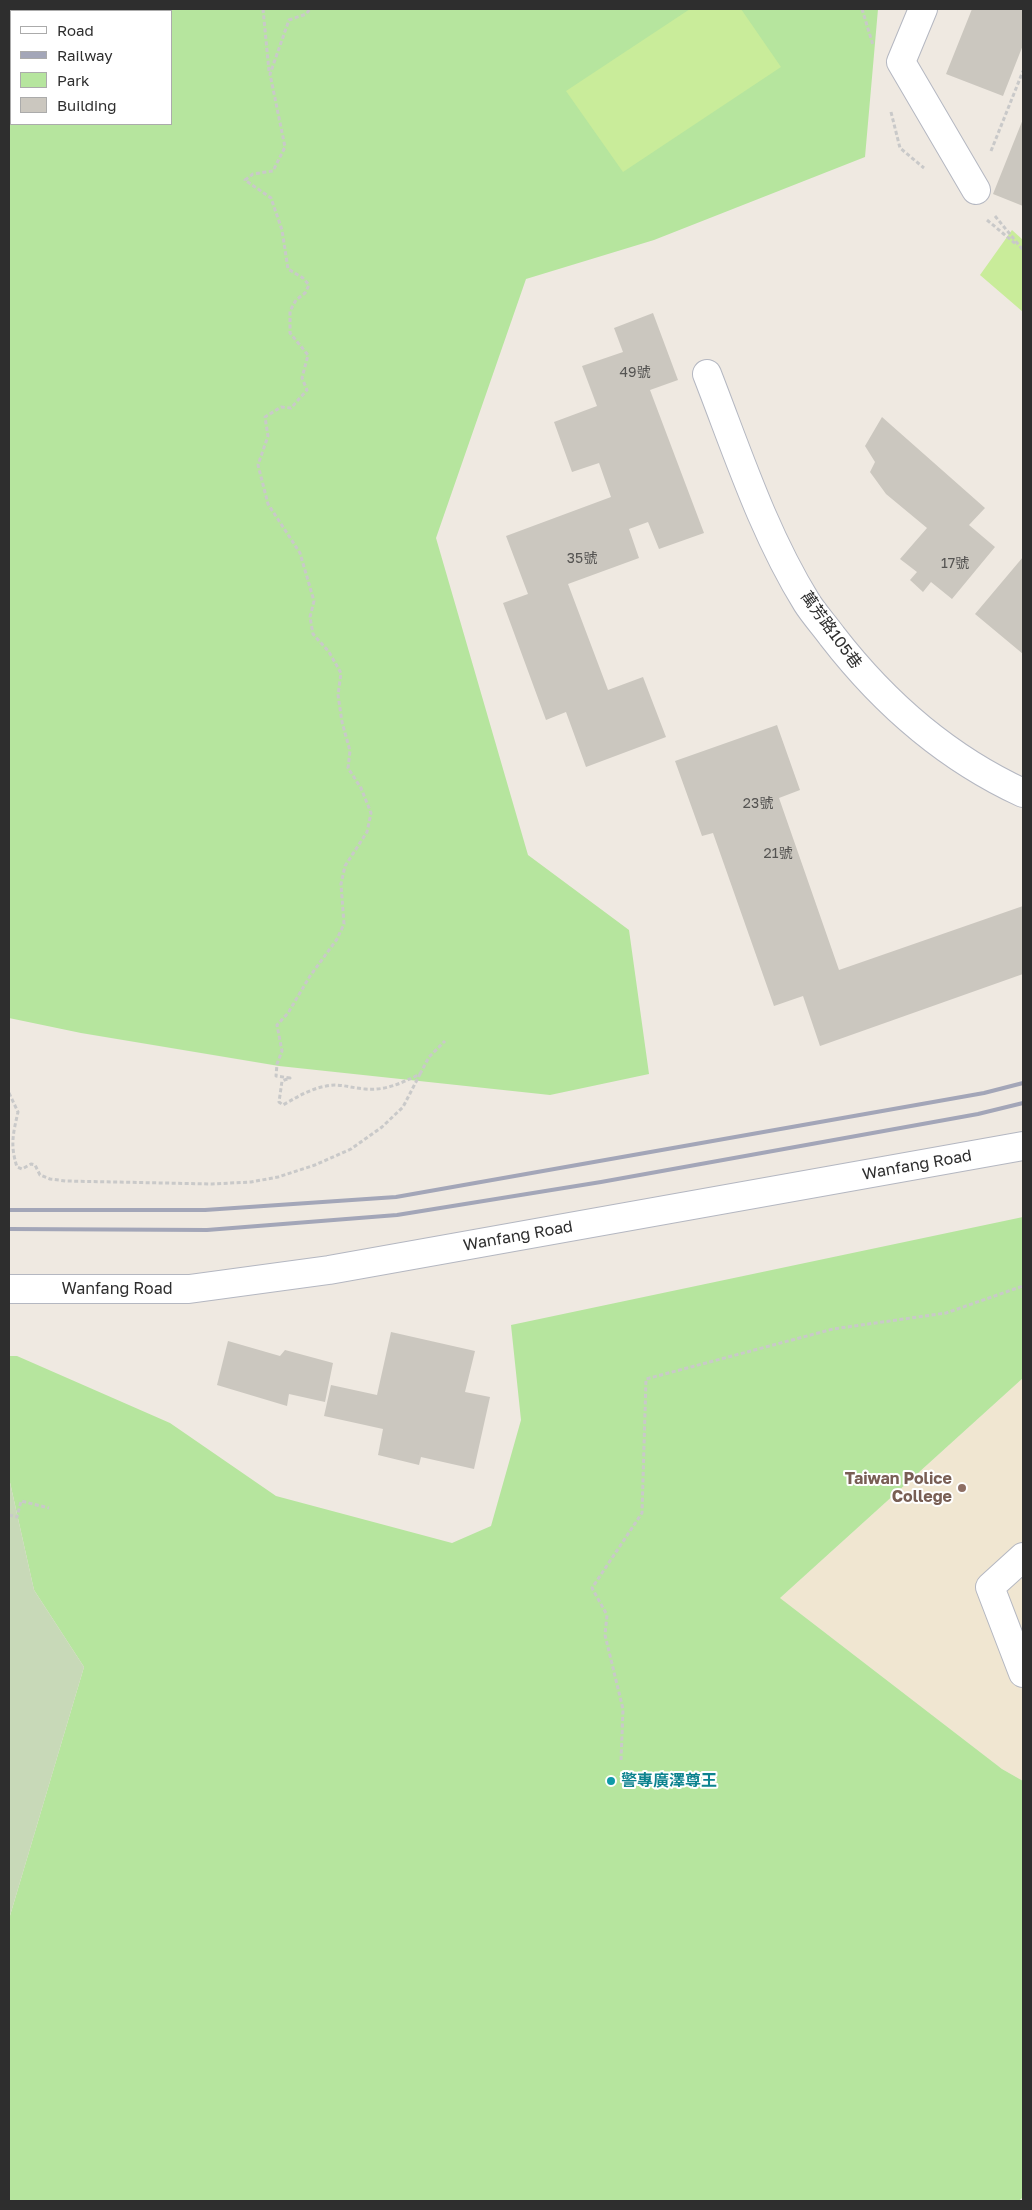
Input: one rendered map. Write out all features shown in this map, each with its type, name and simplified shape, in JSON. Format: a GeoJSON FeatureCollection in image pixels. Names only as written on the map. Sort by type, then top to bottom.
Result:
{"type":"FeatureCollection","features":[{"type":"Feature","properties":{"kind":"street"},"geometry":{"type":"LineString","coordinates":[[923,9],[901,62],[976,190]]}},
{"type":"Feature","properties":{"kind":"street","name":"萬芳路105巷"},"geometry":{"type":"LineString","coordinates":[[707,374],[766,525],[813,610],[856,668],[912,722],[970,765],[1023,793]]}},
{"type":"Feature","properties":{"kind":"street","name":"Wanfang Road"},"geometry":{"type":"LineString","coordinates":[[9,1288],[189,1289],[259,1281],[1023,1146]]}},
{"type":"Feature","properties":{"kind":"street"},"geometry":{"type":"LineString","coordinates":[[1023,1557],[990,1586],[1023,1673]]}},
{"type":"Feature","properties":{"kind":"path"},"geometry":{"type":"LineString","coordinates":[[263,9],[270,74],[285,147],[273,171],[253,174],[245,180],[271,198],[282,230],[288,269],[303,278],[309,285],[305,293],[296,300],[290,311],[290,333],[308,355],[302,378],[307,390],[291,408],[281,407],[265,417],[268,436],[258,465],[268,504],[300,553],[314,601],[310,617],[313,634],[330,652],[341,673],[338,695],[342,722],[350,751],[348,768],[361,788],[371,813],[367,832],[345,866],[341,884],[344,924],[337,939],[310,976],[288,1013],[277,1026],[282,1051],[277,1064],[276,1076],[290,1078],[282,1081],[279,1102],[284,1105],[304,1093],[326,1086],[340,1085],[366,1090],[388,1088],[420,1074]]}},
{"type":"Feature","properties":{"kind":"path"},"geometry":{"type":"LineString","coordinates":[[270,74],[289,20],[306,14],[310,9]]}},
{"type":"Feature","properties":{"kind":"path"},"geometry":{"type":"LineString","coordinates":[[1023,71],[976,190],[1023,250]]}},
{"type":"Feature","properties":{"kind":"path"},"geometry":{"type":"LineString","coordinates":[[9,1093],[18,1112],[12,1137],[12,1152],[17,1167],[22,1169],[31,1164],[35,1165],[40,1175],[50,1179],[66,1181],[212,1184],[251,1182],[278,1177],[314,1165],[351,1148],[382,1127],[403,1107],[429,1057],[445,1041]]}},
{"type":"Feature","properties":{"kind":"path"},"geometry":{"type":"LineString","coordinates":[[621,1760],[623,1709],[605,1635],[607,1615],[592,1588],[642,1513],[646,1379],[833,1329],[946,1313],[1023,1286]]}},
{"type":"Feature","properties":{"kind":"path"},"geometry":{"type":"LineString","coordinates":[[9,1515],[17,1517],[21,1501],[49,1508]]}},
{"type":"Feature","properties":{"kind":"shaded area","name":"Taiwan Police College"},"geometry":{"type":"Polygon","coordinates":[[[1023,1378],[1023,1781],[1002,1769],[780,1598],[1023,1378]]]}},
{"type":"Feature","properties":{"kind":"green space"},"geometry":{"type":"Polygon","coordinates":[[[9,9],[878,9],[865,157],[654,240],[526,279],[436,538],[528,855],[629,930],[649,1074],[550,1095],[279,1066],[81,1033],[9,1018],[9,9]]]}},
{"type":"Feature","properties":{"kind":"green space"},"geometry":{"type":"Polygon","coordinates":[[[690,9],[741,9],[781,67],[623,172],[566,91],[690,9]]]}},
{"type":"Feature","properties":{"kind":"green space"},"geometry":{"type":"Polygon","coordinates":[[[1012,230],[1023,240],[1023,312],[980,275],[1012,230]]]}},
{"type":"Feature","properties":{"kind":"green space"},"geometry":{"type":"Polygon","coordinates":[[[1023,1217],[1023,1378],[780,1598],[1002,1769],[1023,1781],[1023,2197],[1019,2201],[9,2201],[9,1919],[84,1667],[34,1590],[9,1478],[9,1356],[17,1356],[170,1423],[276,1496],[452,1543],[491,1526],[521,1420],[511,1325],[1023,1217]]]}},
{"type":"Feature","properties":{"kind":"green space"},"geometry":{"type":"Polygon","coordinates":[[[9,1478],[34,1590],[84,1667],[9,1919],[9,1478]]]}},
{"type":"Feature","properties":{"kind":"building"},"geometry":{"type":"Polygon","coordinates":[[[972,9],[1023,9],[1023,45],[1003,96],[946,74],[972,9]]]}},
{"type":"Feature","properties":{"kind":"building"},"geometry":{"type":"Polygon","coordinates":[[[1023,119],[1023,206],[993,194],[1023,119]]]}},
{"type":"Feature","properties":{"kind":"building"},"geometry":{"type":"Polygon","coordinates":[[[653,313],[678,380],[650,390],[704,533],[659,549],[648,522],[629,529],[639,558],[568,584],[608,690],[643,677],[666,737],[586,767],[566,712],[546,720],[503,603],[528,594],[506,536],[611,497],[599,463],[572,472],[554,422],[597,406],[582,366],[623,352],[614,328],[653,313]]]}},
{"type":"Feature","properties":{"kind":"building"},"geometry":{"type":"Polygon","coordinates":[[[882,417],[985,508],[969,525],[995,547],[952,599],[931,582],[923,592],[910,580],[917,572],[900,559],[927,528],[886,494],[870,472],[875,462],[865,446],[882,417]]]}},
{"type":"Feature","properties":{"kind":"building"},"geometry":{"type":"Polygon","coordinates":[[[1023,557],[1023,654],[975,614],[1023,557]]]}},
{"type":"Feature","properties":{"kind":"building"},"geometry":{"type":"Polygon","coordinates":[[[777,725],[800,790],[779,798],[839,970],[1023,906],[1023,974],[820,1046],[803,996],[774,1006],[713,833],[702,836],[675,761],[777,725]]]}},
{"type":"Feature","properties":{"kind":"building"},"geometry":{"type":"Polygon","coordinates":[[[391,1332],[475,1351],[465,1392],[490,1397],[474,1469],[421,1457],[419,1465],[378,1455],[383,1429],[324,1416],[331,1385],[377,1395],[391,1332]]]}},
{"type":"Feature","properties":{"kind":"building"},"geometry":{"type":"Polygon","coordinates":[[[228,1341],[280,1356],[285,1350],[333,1363],[325,1402],[289,1394],[287,1406],[217,1385],[228,1341]]]}},
{"type":"Feature","properties":{"kind":"railway"},"geometry":{"type":"LineString","coordinates":[[9,1210],[205,1210],[396,1197],[984,1093],[1023,1083]]}},
{"type":"Feature","properties":{"kind":"railway"},"geometry":{"type":"LineString","coordinates":[[9,1229],[207,1230],[397,1215],[601,1182],[978,1114],[1023,1103]]}},
{"type":"Feature","properties":{"kind":"place","name":"Taiwan Police College"},"geometry":{"type":"Point","coordinates":[962,1488]}},
{"type":"Feature","properties":{"kind":"place","name":"警專廣澤尊王"},"geometry":{"type":"Point","coordinates":[611,1781]}}]}
